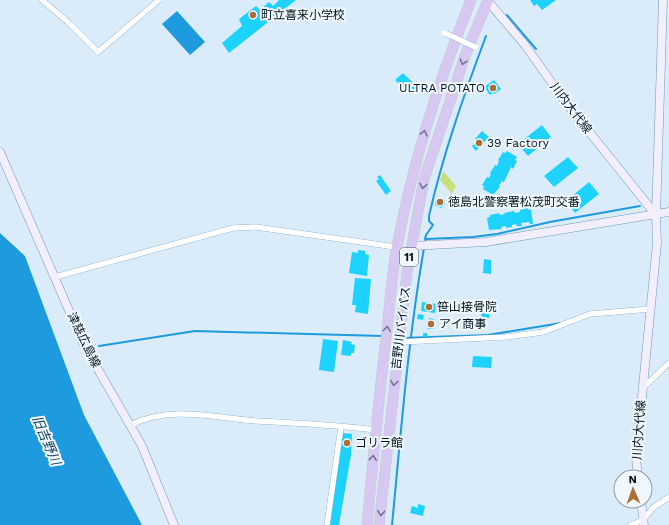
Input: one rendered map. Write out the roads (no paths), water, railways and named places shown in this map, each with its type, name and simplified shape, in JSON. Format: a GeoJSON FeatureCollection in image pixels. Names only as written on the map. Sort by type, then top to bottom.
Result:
{"type":"FeatureCollection","features":[{"type":"Feature","properties":{"kind":"highway","name":"吉野川バイパス"},"geometry":{"type":"LineString","coordinates":[[367,525],[396,247],[413,174],[431,109],[452,47],[471,0]]}},
{"type":"Feature","properties":{"kind":"highway","name":"吉野川バイパス"},"geometry":{"type":"LineString","coordinates":[[380,525],[407,272],[424,179],[465,56],[488,0]]}},
{"type":"Feature","properties":{"kind":"main road","name":"川内大代線"},"geometry":{"type":"LineString","coordinates":[[488,0],[525,45],[566,103],[656,215]]}},
{"type":"Feature","properties":{"kind":"main road","name":"川内大代線"},"geometry":{"type":"LineString","coordinates":[[637,469],[636,458],[642,389],[657,243],[656,215],[663,0]]}},
{"type":"Feature","properties":{"kind":"main road","name":"津慈広島線"},"geometry":{"type":"LineString","coordinates":[[0,152],[84,345],[142,446],[174,525]]}},
{"type":"Feature","properties":{"kind":"main road"},"geometry":{"type":"LineString","coordinates":[[411,246],[486,242],[669,212]]}},
{"type":"Feature","properties":{"kind":"main road"},"geometry":{"type":"LineString","coordinates":[[642,509],[644,523]]}},
{"type":"Feature","properties":{"kind":"street"},"geometry":{"type":"LineString","coordinates":[[42,0],[68,22],[98,52],[159,0]]}},
{"type":"Feature","properties":{"kind":"street"},"geometry":{"type":"LineString","coordinates":[[445,33],[475,47]]}},
{"type":"Feature","properties":{"kind":"street"},"geometry":{"type":"LineString","coordinates":[[55,277],[233,228],[256,227],[396,247]]}},
{"type":"Feature","properties":{"kind":"street"},"geometry":{"type":"LineString","coordinates":[[399,342],[506,337],[529,334],[543,332],[590,314],[650,309]]}},
{"type":"Feature","properties":{"kind":"street"},"geometry":{"type":"LineString","coordinates":[[642,389],[669,363]]}},
{"type":"Feature","properties":{"kind":"street"},"geometry":{"type":"LineString","coordinates":[[131,425],[142,420],[173,414],[376,430]]}},
{"type":"Feature","properties":{"kind":"street"},"geometry":{"type":"LineString","coordinates":[[327,525],[341,427]]}},
{"type":"Feature","properties":{"kind":"street"},"geometry":{"type":"LineString","coordinates":[[631,525],[644,523],[654,507],[669,497]]}},
{"type":"Feature","properties":{"kind":"water"},"geometry":{"type":"Polygon","coordinates":[[[177,11],[205,42],[190,55],[162,24],[177,11]]]}},
{"type":"Feature","properties":{"kind":"water","name":"旧吉野川"},"geometry":{"type":"Polygon","coordinates":[[[0,233],[25,256],[84,415],[142,525],[0,525],[0,233]]]}},
{"type":"Feature","properties":{"kind":"waterway"},"geometry":{"type":"LineString","coordinates":[[507,15],[536,49]]}},
{"type":"Feature","properties":{"kind":"waterway"},"geometry":{"type":"LineString","coordinates":[[425,239],[433,225],[429,221],[429,216],[447,147],[486,36]]}},
{"type":"Feature","properties":{"kind":"waterway"},"geometry":{"type":"LineString","coordinates":[[425,244],[426,239],[473,237],[497,234],[550,222],[640,206]]}},
{"type":"Feature","properties":{"kind":"waterway"},"geometry":{"type":"LineString","coordinates":[[392,525],[409,352],[424,248]]}},
{"type":"Feature","properties":{"kind":"waterway"},"geometry":{"type":"LineString","coordinates":[[402,338],[488,335],[561,323]]}},
{"type":"Feature","properties":{"kind":"waterway"},"geometry":{"type":"LineString","coordinates":[[99,346],[195,331],[382,336]]}},
{"type":"Feature","properties":{"kind":"place","name":"町立喜来小学校"},"geometry":{"type":"Point","coordinates":[253,15]}},
{"type":"Feature","properties":{"kind":"place","name":"ULTRA POTATO"},"geometry":{"type":"Point","coordinates":[493,88]}},
{"type":"Feature","properties":{"kind":"place","name":"39 Factory"},"geometry":{"type":"Point","coordinates":[479,143]}},
{"type":"Feature","properties":{"kind":"place","name":"徳島北警察署松茂町交番"},"geometry":{"type":"Point","coordinates":[440,202]}},
{"type":"Feature","properties":{"kind":"place","name":"笹山接骨院"},"geometry":{"type":"Point","coordinates":[429,307]}},
{"type":"Feature","properties":{"kind":"place","name":"アイ商事"},"geometry":{"type":"Point","coordinates":[431,324]}},
{"type":"Feature","properties":{"kind":"place","name":"ゴリラ館"},"geometry":{"type":"Point","coordinates":[347,443]}}]}
